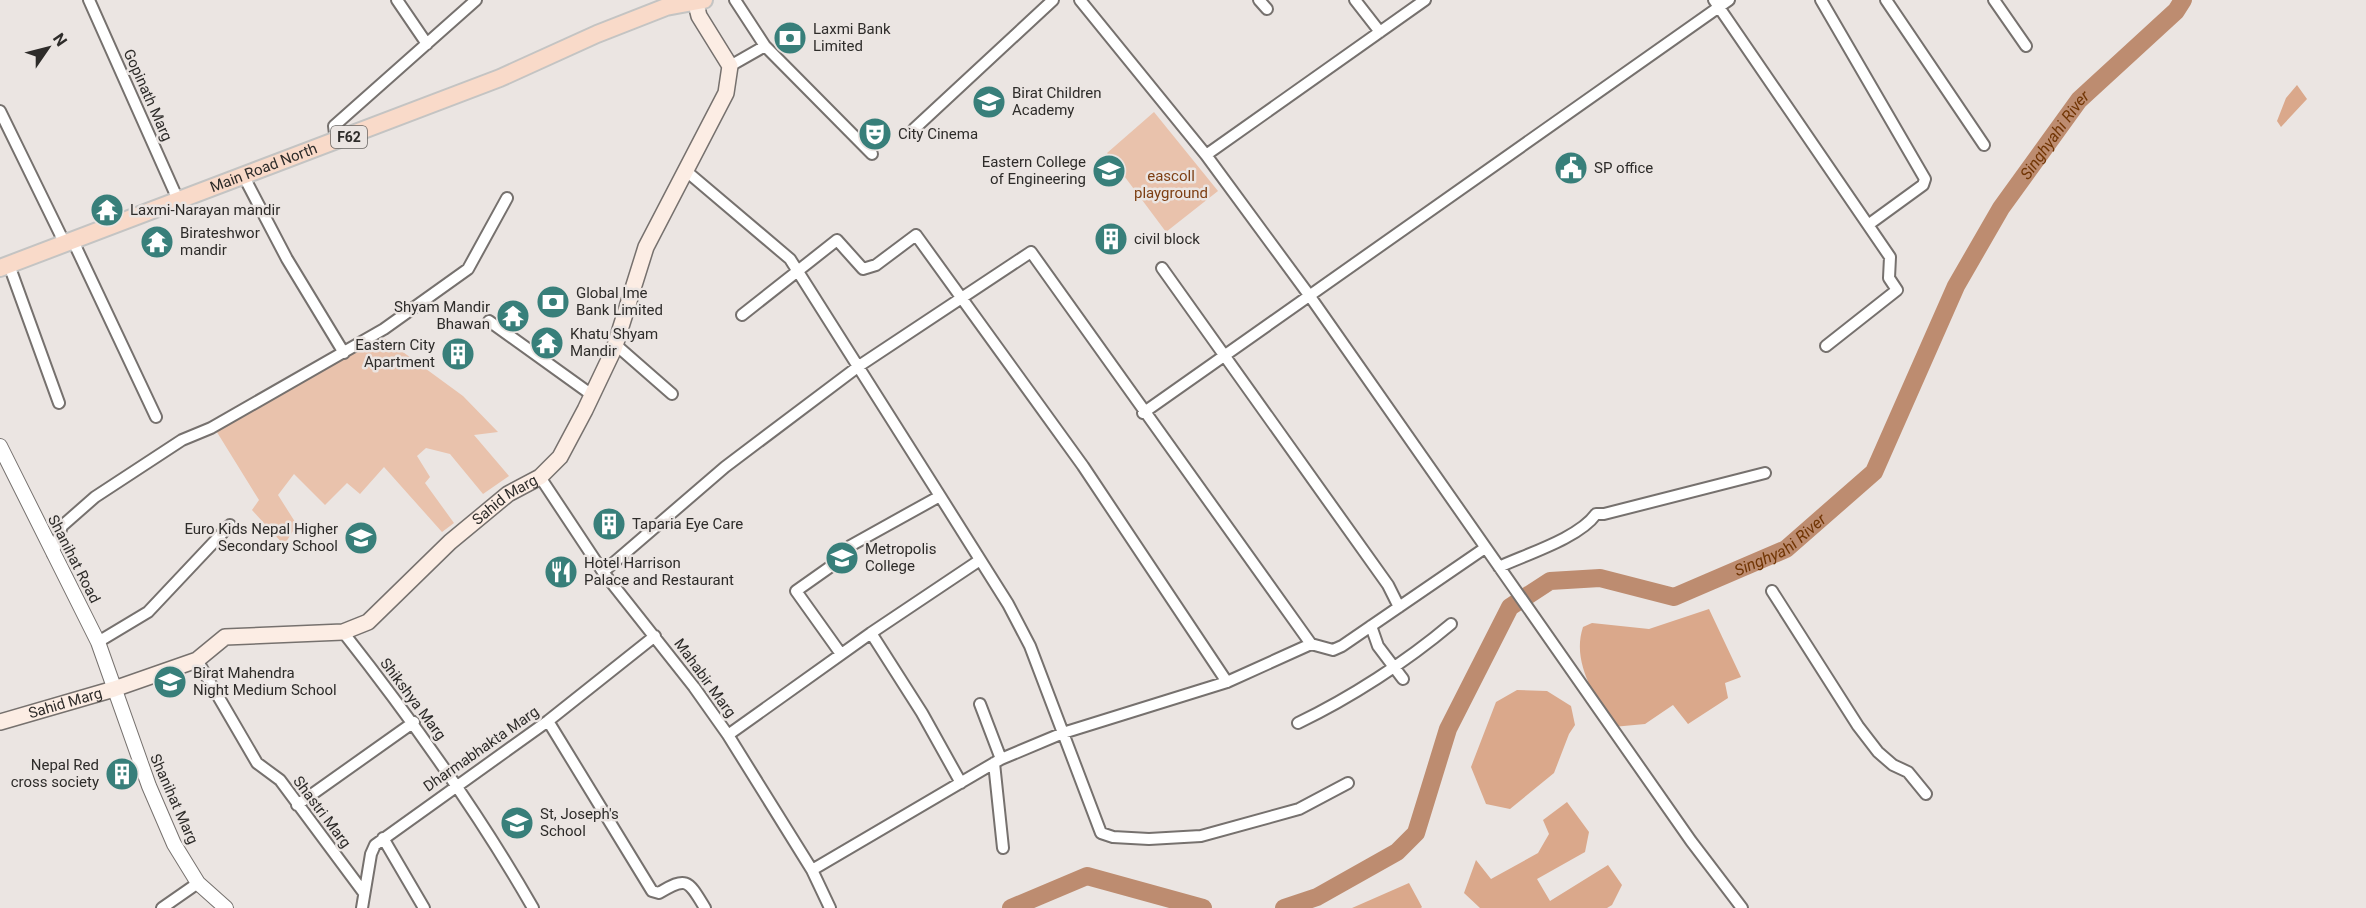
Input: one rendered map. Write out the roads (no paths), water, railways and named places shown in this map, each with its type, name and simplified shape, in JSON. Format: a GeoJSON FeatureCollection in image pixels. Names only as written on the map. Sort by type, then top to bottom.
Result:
{"type":"FeatureCollection","features":[{"type":"Feature","properties":{"kind":"main road","name":"Main Road North"},"geometry":{"type":"LineString","coordinates":[[4,266],[179,202],[243,175],[336,142],[500,78],[597,34],[666,7],[698,1]]}},
{"type":"Feature","properties":{"kind":"main road"},"geometry":{"type":"LineString","coordinates":[[698,1],[699,16],[730,66]]}},
{"type":"Feature","properties":{"kind":"main road","name":"Sahid Marg"},"geometry":{"type":"LineString","coordinates":[[0,722],[114,689],[197,660],[225,637],[343,632],[368,622],[450,542],[508,494],[540,477],[560,457],[592,395],[615,345],[646,247],[726,93],[730,66]]}},
{"type":"Feature","properties":{"kind":"street","name":"Gopinath Marg"},"geometry":{"type":"LineString","coordinates":[[89,0],[179,202]]}},
{"type":"Feature","properties":{"kind":"street"},"geometry":{"type":"LineString","coordinates":[[397,0],[427,44]]}},
{"type":"Feature","properties":{"kind":"street"},"geometry":{"type":"LineString","coordinates":[[336,142],[334,126],[476,0]]}},
{"type":"Feature","properties":{"kind":"street"},"geometry":{"type":"LineString","coordinates":[[735,0],[765,46],[872,154]]}},
{"type":"Feature","properties":{"kind":"street"},"geometry":{"type":"LineString","coordinates":[[914,129],[1053,0]]}},
{"type":"Feature","properties":{"kind":"street"},"geometry":{"type":"LineString","coordinates":[[1080,0],[1206,155],[1309,295],[1691,841],[1742,908]]}},
{"type":"Feature","properties":{"kind":"street"},"geometry":{"type":"LineString","coordinates":[[1259,0],[1267,9]]}},
{"type":"Feature","properties":{"kind":"street"},"geometry":{"type":"LineString","coordinates":[[1355,0],[1380,32]]}},
{"type":"Feature","properties":{"kind":"street"},"geometry":{"type":"LineString","coordinates":[[1206,155],[1425,0]]}},
{"type":"Feature","properties":{"kind":"street"},"geometry":{"type":"LineString","coordinates":[[1143,413],[1716,4],[1729,0]]}},
{"type":"Feature","properties":{"kind":"street"},"geometry":{"type":"LineString","coordinates":[[1821,0],[1925,179],[1923,185],[1868,225]]}},
{"type":"Feature","properties":{"kind":"street"},"geometry":{"type":"LineString","coordinates":[[1886,0],[1984,146]]}},
{"type":"Feature","properties":{"kind":"street"},"geometry":{"type":"LineString","coordinates":[[1994,0],[2026,46]]}},
{"type":"Feature","properties":{"kind":"street"},"geometry":{"type":"LineString","coordinates":[[1716,4],[1890,257],[1889,278],[1897,290],[1826,346]]}},
{"type":"Feature","properties":{"kind":"street"},"geometry":{"type":"LineString","coordinates":[[730,66],[765,46]]}},
{"type":"Feature","properties":{"kind":"street"},"geometry":{"type":"LineString","coordinates":[[0,111],[156,417]]}},
{"type":"Feature","properties":{"kind":"street"},"geometry":{"type":"LineString","coordinates":[[686,170],[781,249],[799,272],[940,495],[1030,646],[1101,833],[1113,837],[1172,839],[1201,836],[1299,808],[1348,783]]}},
{"type":"Feature","properties":{"kind":"street"},"geometry":{"type":"LineString","coordinates":[[243,175],[287,259],[344,352]]}},
{"type":"Feature","properties":{"kind":"street"},"geometry":{"type":"LineString","coordinates":[[53,554],[62,526],[122,477],[154,460],[182,440],[211,428],[384,329],[468,269],[507,198]]}},
{"type":"Feature","properties":{"kind":"street"},"geometry":{"type":"LineString","coordinates":[[742,315],[837,240],[863,268],[876,265],[916,235],[1083,466],[1227,682]]}},
{"type":"Feature","properties":{"kind":"street"},"geometry":{"type":"LineString","coordinates":[[603,572],[724,467],[858,366],[1031,252],[1143,413],[1311,644],[1333,650],[1485,548]]}},
{"type":"Feature","properties":{"kind":"street"},"geometry":{"type":"LineString","coordinates":[[4,266],[59,403]]}},
{"type":"Feature","properties":{"kind":"street"},"geometry":{"type":"LineString","coordinates":[[1162,268],[1388,585],[1399,607]]}},
{"type":"Feature","properties":{"kind":"street"},"geometry":{"type":"LineString","coordinates":[[489,321],[592,395]]}},
{"type":"Feature","properties":{"kind":"street"},"geometry":{"type":"LineString","coordinates":[[615,345],[672,394]]}},
{"type":"Feature","properties":{"kind":"street","name":"Shanihat Road"},"geometry":{"type":"LineString","coordinates":[[0,446],[98,642],[114,689]]}},
{"type":"Feature","properties":{"kind":"street"},"geometry":{"type":"LineString","coordinates":[[1502,571],[1570,535],[1590,522],[1596,514],[1604,514],[1765,473]]}},
{"type":"Feature","properties":{"kind":"street","name":"Mahabir Marg"},"geometry":{"type":"LineString","coordinates":[[540,477],[603,572],[655,636],[728,735],[812,870],[830,908]]}},
{"type":"Feature","properties":{"kind":"street"},"geometry":{"type":"LineString","coordinates":[[841,654],[796,591],[847,555],[850,546],[940,495]]}},
{"type":"Feature","properties":{"kind":"street"},"geometry":{"type":"LineString","coordinates":[[98,642],[148,612],[230,525]]}},
{"type":"Feature","properties":{"kind":"street"},"geometry":{"type":"LineString","coordinates":[[728,735],[871,633],[980,561]]}},
{"type":"Feature","properties":{"kind":"street"},"geometry":{"type":"LineString","coordinates":[[1772,591],[1857,726],[1878,752],[1893,765],[1908,772],[1926,794]]}},
{"type":"Feature","properties":{"kind":"street"},"geometry":{"type":"LineString","coordinates":[[1298,723],[1332,707],[1423,647],[1451,624]]}},
{"type":"Feature","properties":{"kind":"street"},"geometry":{"type":"LineString","coordinates":[[1371,626],[1378,646],[1403,680]]}},
{"type":"Feature","properties":{"kind":"street","name":"Shikshya Marg"},"geometry":{"type":"LineString","coordinates":[[343,632],[414,722],[458,785],[533,908]]}},
{"type":"Feature","properties":{"kind":"street"},"geometry":{"type":"LineString","coordinates":[[871,633],[922,713],[961,783]]}},
{"type":"Feature","properties":{"kind":"street","name":"Dharmabhakta Marg"},"geometry":{"type":"LineString","coordinates":[[362,908],[371,854],[375,844],[548,721],[655,636]]}},
{"type":"Feature","properties":{"kind":"street"},"geometry":{"type":"LineString","coordinates":[[812,870],[998,761],[1063,733],[1227,682],[1311,644]]}},
{"type":"Feature","properties":{"kind":"street","name":"Shastri Marg"},"geometry":{"type":"LineString","coordinates":[[197,660],[258,763],[280,780],[364,893]]}},
{"type":"Feature","properties":{"kind":"street","name":"Shanihat Marg"},"geometry":{"type":"LineString","coordinates":[[114,689],[149,786],[174,844],[198,883],[226,908]]}},
{"type":"Feature","properties":{"kind":"street"},"geometry":{"type":"LineString","coordinates":[[980,704],[998,761],[1003,848]]}},
{"type":"Feature","properties":{"kind":"street"},"geometry":{"type":"LineString","coordinates":[[548,721],[652,891],[659,893],[677,881],[685,882],[693,888],[705,908]]}},
{"type":"Feature","properties":{"kind":"street"},"geometry":{"type":"LineString","coordinates":[[297,805],[414,722]]}},
{"type":"Feature","properties":{"kind":"street"},"geometry":{"type":"LineString","coordinates":[[383,838],[424,908]]}},
{"type":"Feature","properties":{"kind":"street"},"geometry":{"type":"LineString","coordinates":[[162,908],[198,883]]}},
{"type":"Feature","properties":{"kind":"waterway","name":"Singhyahi River"},"geometry":{"type":"LineString","coordinates":[[1284,908],[1317,897],[1397,852],[1416,833],[1448,729],[1510,607],[1550,581],[1600,578],[1674,597],[1786,549],[1874,472],[1956,286],[2001,208],[2079,100],[2176,11],[2183,0]]}},
{"type":"Feature","properties":{"kind":"waterway","name":"Singhyahi River"},"geometry":{"type":"LineString","coordinates":[[1011,908],[1087,876],[1203,908]]}},
{"type":"Feature","properties":{"kind":"place","name":"Laxmi Bank Limited"},"geometry":{"type":"Point","coordinates":[790,38]}},
{"type":"Feature","properties":{"kind":"place","name":"Birat Children Academy"},"geometry":{"type":"Point","coordinates":[989,102]}},
{"type":"Feature","properties":{"kind":"place","name":"City Cinema"},"geometry":{"type":"Point","coordinates":[875,134]}},
{"type":"Feature","properties":{"kind":"place","name":"SP office"},"geometry":{"type":"Point","coordinates":[1571,168]}},
{"type":"Feature","properties":{"kind":"place","name":"Eastern College of Engineering"},"geometry":{"type":"Point","coordinates":[1109,171]}},
{"type":"Feature","properties":{"kind":"place","name":"Laxmi-Narayan mandir"},"geometry":{"type":"Point","coordinates":[107,210]}},
{"type":"Feature","properties":{"kind":"place","name":"civil block"},"geometry":{"type":"Point","coordinates":[1111,239]}},
{"type":"Feature","properties":{"kind":"place","name":"Birateshwor mandir"},"geometry":{"type":"Point","coordinates":[157,242]}},
{"type":"Feature","properties":{"kind":"place","name":"Global Ime Bank Limited"},"geometry":{"type":"Point","coordinates":[553,302]}},
{"type":"Feature","properties":{"kind":"place","name":"Shyam Mandir Bhawan"},"geometry":{"type":"Point","coordinates":[513,316]}},
{"type":"Feature","properties":{"kind":"place","name":"Khatu Shyam Mandir"},"geometry":{"type":"Point","coordinates":[547,343]}},
{"type":"Feature","properties":{"kind":"place","name":"Eastern City Apartment"},"geometry":{"type":"Point","coordinates":[458,354]}},
{"type":"Feature","properties":{"kind":"place","name":"Taparia Eye Care"},"geometry":{"type":"Point","coordinates":[609,524]}},
{"type":"Feature","properties":{"kind":"place","name":"Euro Kids Nepal Higher Secondary School"},"geometry":{"type":"Point","coordinates":[361,538]}},
{"type":"Feature","properties":{"kind":"place","name":"Metropolis College"},"geometry":{"type":"Point","coordinates":[842,558]}},
{"type":"Feature","properties":{"kind":"place","name":"Hotel Harrison Palace and Restaurant"},"geometry":{"type":"Point","coordinates":[561,572]}},
{"type":"Feature","properties":{"kind":"place","name":"Birat Mahendra Night Medium School"},"geometry":{"type":"Point","coordinates":[170,682]}},
{"type":"Feature","properties":{"kind":"place","name":"Nepal Red cross society"},"geometry":{"type":"Point","coordinates":[122,774]}},
{"type":"Feature","properties":{"kind":"place","name":"St, Joseph's School"},"geometry":{"type":"Point","coordinates":[517,823]}},
{"type":"Feature","properties":{"kind":"park label","name":"eascoll playground"},"geometry":{"type":"Point","coordinates":[1171,184]}}]}
